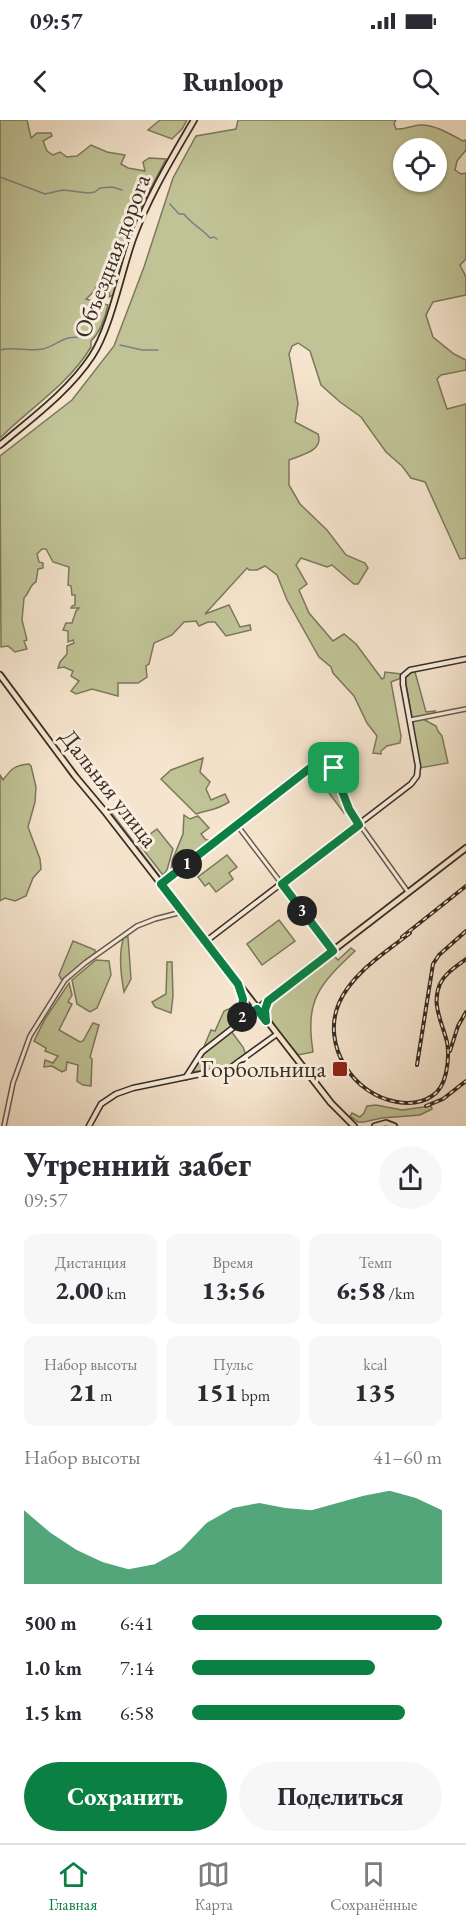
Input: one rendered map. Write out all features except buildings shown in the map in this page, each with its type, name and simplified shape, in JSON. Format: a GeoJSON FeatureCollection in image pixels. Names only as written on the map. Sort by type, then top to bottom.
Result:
{"type":"FeatureCollection","features":[{"type":"Feature","properties":{"kind":"main road","name":"Объездная дорога"},"geometry":{"type":"LineString","coordinates":[[0,445],[63,390],[92,356],[107,322],[134,236],[153,191],[194,120]]}},
{"type":"Feature","properties":{"kind":"main road"},"geometry":{"type":"LineString","coordinates":[[205,942],[411,784],[418,772],[411,719],[403,684],[405,674],[415,669],[466,659]]}},
{"type":"Feature","properties":{"kind":"main road","name":"Дальняя улица"},"geometry":{"type":"LineString","coordinates":[[0,675],[75,776],[266,1021],[331,1103],[354,1125]]}},
{"type":"Feature","properties":{"kind":"main road"},"geometry":{"type":"LineString","coordinates":[[186,1077],[202,1052],[466,848]]}},
{"type":"Feature","properties":{"kind":"main road"},"geometry":{"type":"LineString","coordinates":[[238,984],[243,999],[241,1021]]}},
{"type":"Feature","properties":{"kind":"main road"},"geometry":{"type":"LineString","coordinates":[[266,1021],[265,1010],[268,1001]]}},
{"type":"Feature","properties":{"kind":"main road"},"geometry":{"type":"LineString","coordinates":[[89,1126],[101,1104],[116,1094],[133,1088],[233,1067],[277,1034]]}},
{"type":"Feature","properties":{"kind":"main road"},"geometry":{"type":"LineString","coordinates":[[375,1125],[386,1123],[394,1126]]}},
{"type":"Feature","properties":{"kind":"street"},"geometry":{"type":"LineString","coordinates":[[411,719],[466,709]]}},
{"type":"Feature","properties":{"kind":"street"},"geometry":{"type":"LineString","coordinates":[[161,884],[328,754],[349,809],[409,892]]}},
{"type":"Feature","properties":{"kind":"street"},"geometry":{"type":"LineString","coordinates":[[237,825],[333,951]]}},
{"type":"Feature","properties":{"kind":"street"},"geometry":{"type":"LineString","coordinates":[[4,1126],[13,1083],[30,1036],[68,977],[137,926],[182,912]]}},
{"type":"Feature","properties":{"kind":"green space"},"geometry":{"type":"Polygon","coordinates":[[[0,120],[27,120],[31,138],[37,133],[51,133],[52,136],[43,141],[47,151],[53,155],[60,152],[67,157],[77,156],[91,145],[107,152],[125,155],[121,164],[128,168],[145,171],[143,162],[149,158],[166,159],[134,221],[113,295],[109,297],[109,276],[100,279],[86,299],[108,305],[102,324],[91,341],[91,347],[82,361],[60,384],[0,438],[0,120]]]}},
{"type":"Feature","properties":{"kind":"green space"},"geometry":{"type":"Polygon","coordinates":[[[160,120],[187,120],[172,139],[148,130],[160,120]]]}},
{"type":"Feature","properties":{"kind":"green space"},"geometry":{"type":"Polygon","coordinates":[[[238,120],[396,120],[394,123],[396,129],[427,125],[443,130],[463,141],[466,140],[466,150],[457,161],[455,170],[461,174],[466,173],[466,259],[460,265],[466,277],[466,295],[433,302],[426,315],[433,337],[454,354],[466,360],[466,370],[441,375],[437,379],[447,409],[466,404],[466,558],[460,559],[425,482],[411,478],[402,466],[386,452],[361,417],[321,385],[310,351],[298,343],[292,346],[289,354],[298,403],[295,422],[318,434],[319,440],[318,445],[310,452],[289,460],[289,485],[300,504],[327,530],[346,555],[365,563],[368,568],[358,584],[354,584],[332,565],[327,567],[301,558],[296,565],[307,584],[299,590],[309,613],[333,641],[344,634],[356,644],[382,679],[385,672],[401,674],[401,678],[391,682],[401,736],[400,743],[387,746],[381,754],[373,753],[377,736],[367,723],[354,696],[333,673],[331,667],[319,657],[287,600],[277,575],[265,566],[257,570],[247,568],[205,614],[229,605],[240,627],[250,625],[251,630],[226,636],[215,622],[199,626],[196,621],[184,622],[172,635],[154,643],[149,664],[146,666],[147,677],[138,683],[118,683],[118,696],[92,689],[76,694],[71,691],[79,681],[71,676],[73,671],[64,667],[58,668],[67,654],[67,646],[74,643],[73,640],[68,642],[68,631],[63,630],[66,623],[72,623],[79,608],[71,608],[75,605],[75,595],[72,595],[71,586],[68,585],[69,567],[53,562],[46,549],[42,549],[37,554],[39,562],[43,563],[43,568],[38,569],[36,582],[24,598],[22,620],[27,649],[15,652],[8,646],[1,647],[0,456],[72,400],[114,346],[144,267],[173,178],[196,136],[236,129],[238,120]]]}},
{"type":"Feature","properties":{"kind":"green space"},"geometry":{"type":"Polygon","coordinates":[[[415,672],[426,712],[435,711],[433,714],[412,718],[405,678],[408,673],[415,672]]]}},
{"type":"Feature","properties":{"kind":"green space"},"geometry":{"type":"Polygon","coordinates":[[[423,719],[436,726],[442,736],[448,763],[420,768],[412,721],[423,719]]]}},
{"type":"Feature","properties":{"kind":"green space"},"geometry":{"type":"Polygon","coordinates":[[[203,758],[200,772],[210,782],[206,789],[211,800],[225,794],[229,802],[196,814],[161,779],[171,770],[203,758]]]}},
{"type":"Feature","properties":{"kind":"green space"},"geometry":{"type":"Polygon","coordinates":[[[29,764],[36,787],[35,802],[28,827],[40,859],[41,869],[33,878],[26,896],[15,901],[5,898],[0,901],[0,775],[3,780],[14,768],[29,764]]]}},
{"type":"Feature","properties":{"kind":"green space"},"geometry":{"type":"Polygon","coordinates":[[[334,772],[349,810],[344,813],[320,781],[334,772]]]}},
{"type":"Feature","properties":{"kind":"green space"},"geometry":{"type":"Polygon","coordinates":[[[184,815],[190,819],[198,816],[209,828],[201,834],[206,840],[211,840],[171,871],[172,861],[183,834],[184,815]]]}},
{"type":"Feature","properties":{"kind":"green space"},"geometry":{"type":"Polygon","coordinates":[[[157,829],[173,849],[167,870],[163,875],[138,843],[157,829]]]}},
{"type":"Feature","properties":{"kind":"green space"},"geometry":{"type":"Polygon","coordinates":[[[227,855],[237,867],[229,873],[233,879],[216,892],[209,883],[205,886],[198,877],[227,855]]]}},
{"type":"Feature","properties":{"kind":"green space"},"geometry":{"type":"Polygon","coordinates":[[[279,920],[295,941],[262,965],[247,944],[279,920]]]}},
{"type":"Feature","properties":{"kind":"green space"},"geometry":{"type":"Polygon","coordinates":[[[124,937],[128,937],[131,979],[124,992],[121,957],[124,937]]]}},
{"type":"Feature","properties":{"kind":"green space"},"geometry":{"type":"Polygon","coordinates":[[[73,941],[95,950],[95,953],[61,979],[59,975],[73,941]]]}},
{"type":"Feature","properties":{"kind":"green space"},"geometry":{"type":"Polygon","coordinates":[[[351,948],[355,951],[324,984],[313,1006],[311,1034],[313,1052],[298,1055],[274,1025],[268,1012],[268,1006],[333,955],[338,960],[351,948]]]}},
{"type":"Feature","properties":{"kind":"green space"},"geometry":{"type":"Polygon","coordinates":[[[96,960],[109,961],[111,975],[97,1008],[90,1012],[77,1004],[72,980],[96,960]]]}},
{"type":"Feature","properties":{"kind":"green space"},"geometry":{"type":"Polygon","coordinates":[[[167,962],[172,962],[171,1013],[155,1007],[152,1002],[166,994],[167,962]]]}},
{"type":"Feature","properties":{"kind":"green space"},"geometry":{"type":"Polygon","coordinates":[[[69,983],[72,995],[68,1002],[72,1004],[59,1030],[80,1042],[83,1041],[93,1023],[99,1025],[90,1057],[92,1059],[91,1086],[77,1081],[78,1065],[67,1062],[66,1070],[62,1072],[52,1066],[44,1067],[45,1060],[53,1063],[58,1056],[45,1051],[46,1048],[34,1041],[45,1019],[69,983]]]}},
{"type":"Feature","properties":{"kind":"green space"},"geometry":{"type":"Polygon","coordinates":[[[233,1007],[240,1009],[240,1019],[203,1049],[211,1030],[215,1031],[224,1011],[233,1007]]]}},
{"type":"Feature","properties":{"kind":"green space"},"geometry":{"type":"Polygon","coordinates":[[[231,1031],[246,1055],[231,1066],[192,1072],[199,1056],[231,1031]]]}},
{"type":"Feature","properties":{"kind":"green space"},"geometry":{"type":"Polygon","coordinates":[[[376,1105],[402,1110],[431,1106],[432,1109],[420,1115],[364,1122],[358,1122],[350,1116],[352,1113],[360,1117],[367,1106],[376,1105]]]}},
{"type":"Feature","properties":{"kind":"waterway"},"geometry":{"type":"LineString","coordinates":[[0,177],[45,194],[63,190],[88,193],[100,188],[112,187],[122,190]]}},
{"type":"Feature","properties":{"kind":"waterway"},"geometry":{"type":"LineString","coordinates":[[170,204],[210,238],[217,239]]}},
{"type":"Feature","properties":{"kind":"waterway"},"geometry":{"type":"LineString","coordinates":[[0,350],[43,349],[71,337],[83,338]]}},
{"type":"Feature","properties":{"kind":"waterway"},"geometry":{"type":"LineString","coordinates":[[120,345],[142,350],[158,350]]}},
{"type":"Feature","properties":{"kind":"waterway"},"geometry":{"type":"LineString","coordinates":[[111,812],[161,878]]}},
{"type":"Feature","properties":{"kind":"waterway"},"geometry":{"type":"LineString","coordinates":[[241,820],[245,816]]}},
{"type":"Feature","properties":{"kind":"waterway"},"geometry":{"type":"LineString","coordinates":[[163,880],[232,827]]}},
{"type":"Feature","properties":{"kind":"railway"},"geometry":{"type":"LineString","coordinates":[[402,937],[466,886]]}},
{"type":"Feature","properties":{"kind":"railway"},"geometry":{"type":"LineString","coordinates":[[417,1065],[433,964],[439,955],[466,931]]}},
{"type":"Feature","properties":{"kind":"railway"},"geometry":{"type":"LineString","coordinates":[[410,933],[370,964],[352,982],[339,1003],[335,1019],[334,1035],[345,1066],[355,1079],[381,1097],[397,1102],[415,1102],[432,1096],[441,1086],[446,1073],[448,1050],[437,1006],[438,991],[445,976],[466,959]]}},
{"type":"Feature","properties":{"kind":"railway"},"geometry":{"type":"LineString","coordinates":[[450,1051],[458,1026],[466,1012]]}},
{"type":"Feature","properties":{"kind":"railway"},"geometry":{"type":"LineString","coordinates":[[426,1106],[443,1099],[466,1081]]}},
{"type":"Feature","properties":{"kind":"place","name":"Горбольница"},"geometry":{"type":"Point","coordinates":[340,1069]}},
{"type":"Feature","properties":{"kind":"route"},"geometry":{"type":"LineString","coordinates":[[328,754],[334,768],[349,809],[359,825],[282,884],[333,951],[266,1003],[266,1021],[257,1009],[241,1021],[243,999],[238,984],[161,884],[328,754]]}}]}
